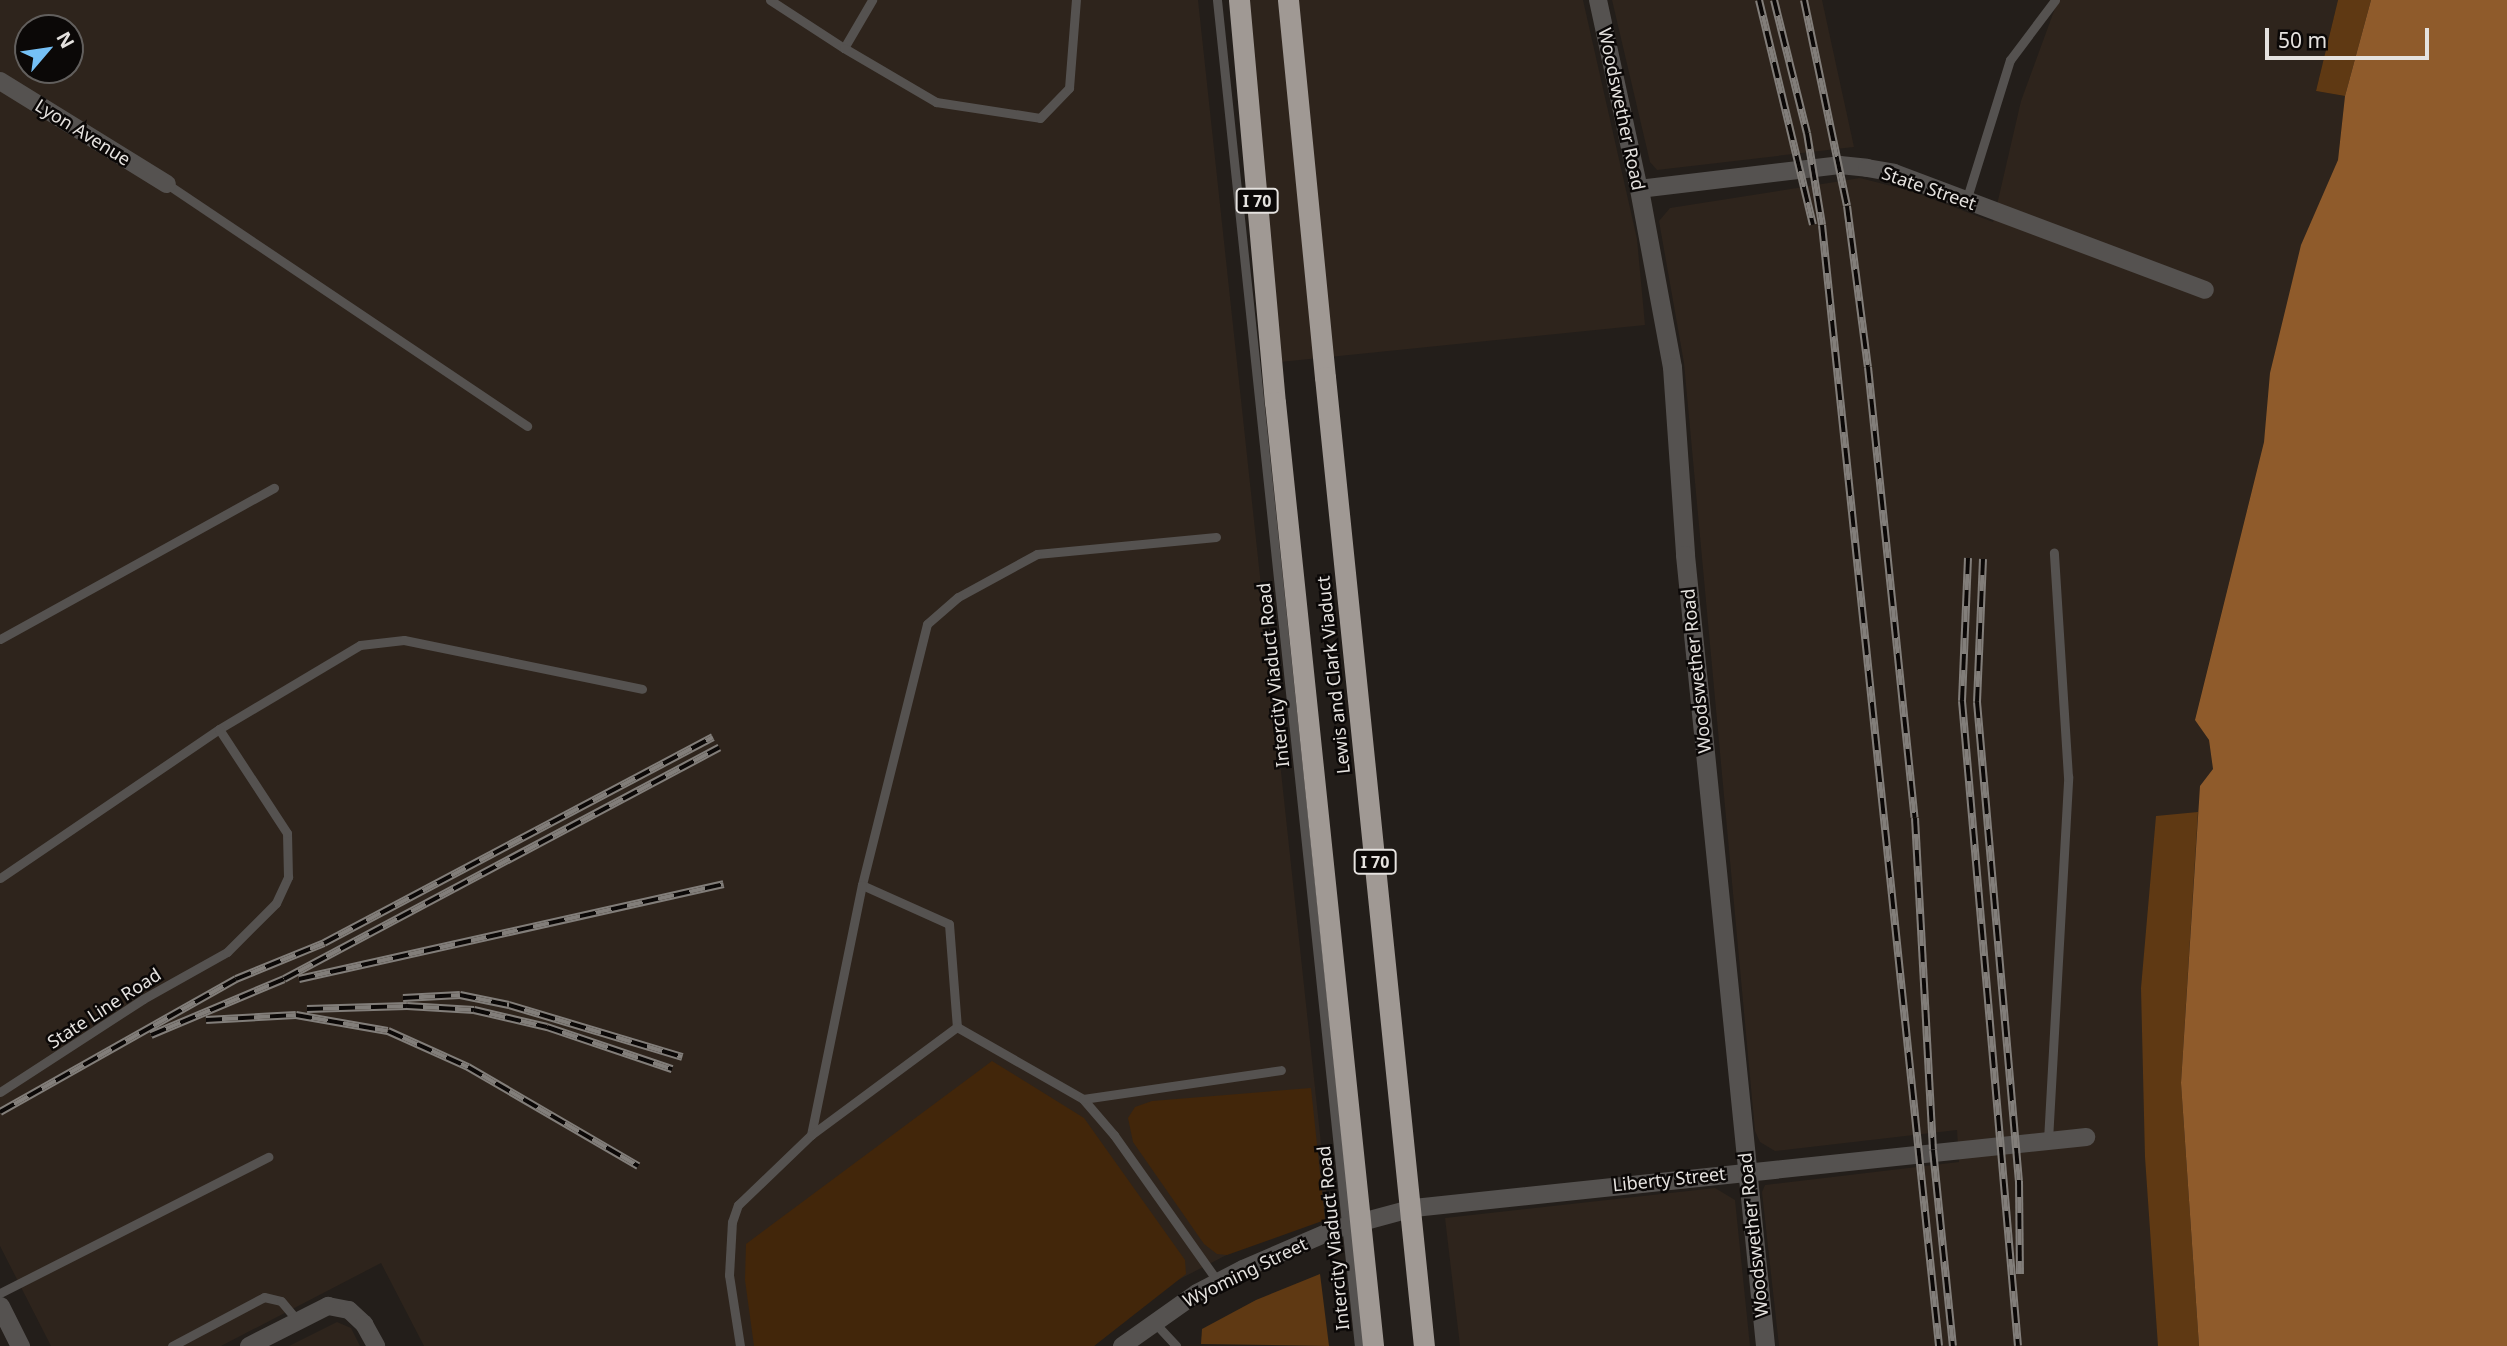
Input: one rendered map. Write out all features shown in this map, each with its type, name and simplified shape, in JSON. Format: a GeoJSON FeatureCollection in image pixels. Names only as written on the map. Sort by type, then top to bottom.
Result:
{"type":"FeatureCollection","features":[{"type":"Feature","properties":{"kind":"highway","name":"Lewis and Clark Viaduct"},"geometry":{"type":"LineString","coordinates":[[1239,0],[1275,402],[1373,1346]]}},
{"type":"Feature","properties":{"kind":"highway","name":"Lewis and Clark Viaduct"},"geometry":{"type":"LineString","coordinates":[[1288,0],[1424,1346]]}},
{"type":"Feature","properties":{"kind":"street","name":"Woodswether Road"},"geometry":{"type":"LineString","coordinates":[[1598,0],[1639,189],[1672,367],[1685,555],[1765,1346]]}},
{"type":"Feature","properties":{"kind":"street","name":"Lyon Avenue"},"geometry":{"type":"LineString","coordinates":[[0,81],[167,184]]}},
{"type":"Feature","properties":{"kind":"street","name":"State Street"},"geometry":{"type":"LineString","coordinates":[[1639,189],[1840,165],[1894,173],[2205,290]]}},
{"type":"Feature","properties":{"kind":"street","name":"Liberty Street"},"geometry":{"type":"LineString","coordinates":[[1378,1216],[1413,1208],[2086,1137]]}},
{"type":"Feature","properties":{"kind":"street","name":"Wyoming Street"},"geometry":{"type":"LineString","coordinates":[[1122,1346],[1153,1321],[1218,1282],[1348,1225],[1378,1216]]}},
{"type":"Feature","properties":{"kind":"street"},"geometry":{"type":"LineString","coordinates":[[0,1306],[20,1346]]}},
{"type":"Feature","properties":{"kind":"street"},"geometry":{"type":"LineString","coordinates":[[249,1346],[328,1306],[341,1308],[364,1324],[376,1346]]}},
{"type":"Feature","properties":{"kind":"lane"},"geometry":{"type":"LineString","coordinates":[[770,0],[844,48],[936,102],[1040,118],[1069,88],[1076,0]]}},
{"type":"Feature","properties":{"kind":"lane"},"geometry":{"type":"LineString","coordinates":[[844,48],[872,0]]}},
{"type":"Feature","properties":{"kind":"lane","name":"Intercity Viaduct Road"},"geometry":{"type":"LineString","coordinates":[[1217,0],[1359,1346]]}},
{"type":"Feature","properties":{"kind":"lane"},"geometry":{"type":"LineString","coordinates":[[1966,201],[2010,60],[2055,0]]}},
{"type":"Feature","properties":{"kind":"lane"},"geometry":{"type":"LineString","coordinates":[[167,184],[527,426]]}},
{"type":"Feature","properties":{"kind":"lane"},"geometry":{"type":"LineString","coordinates":[[0,639],[274,488]]}},
{"type":"Feature","properties":{"kind":"lane"},"geometry":{"type":"LineString","coordinates":[[811,1135],[863,885],[927,624],[958,597],[1037,554],[1216,537]]}},
{"type":"Feature","properties":{"kind":"lane"},"geometry":{"type":"LineString","coordinates":[[2048,1140],[2068,776],[2054,552]]}},
{"type":"Feature","properties":{"kind":"lane"},"geometry":{"type":"LineString","coordinates":[[0,878],[219,729],[360,645],[404,640],[642,689]]}},
{"type":"Feature","properties":{"kind":"lane","name":"State Line Road"},"geometry":{"type":"LineString","coordinates":[[0,1092],[143,999],[227,952],[276,903],[288,877],[288,833],[219,729]]}},
{"type":"Feature","properties":{"kind":"lane"},"geometry":{"type":"LineString","coordinates":[[863,885],[949,924],[957,1027]]}},
{"type":"Feature","properties":{"kind":"lane"},"geometry":{"type":"LineString","coordinates":[[957,1027],[1083,1099],[1114,1135],[1218,1282]]}},
{"type":"Feature","properties":{"kind":"lane"},"geometry":{"type":"LineString","coordinates":[[740,1346],[729,1275],[732,1222],[738,1205],[811,1135],[957,1027]]}},
{"type":"Feature","properties":{"kind":"lane"},"geometry":{"type":"LineString","coordinates":[[1083,1099],[1281,1070]]}},
{"type":"Feature","properties":{"kind":"lane"},"geometry":{"type":"LineString","coordinates":[[0,1293],[268,1157]]}},
{"type":"Feature","properties":{"kind":"lane"},"geometry":{"type":"LineString","coordinates":[[172,1346],[264,1297],[281,1301],[297,1320]]}},
{"type":"Feature","properties":{"kind":"lane"},"geometry":{"type":"LineString","coordinates":[[1153,1321],[1176,1346]]}},
{"type":"Feature","properties":{"kind":"shaded area"},"geometry":{"type":"Polygon","coordinates":[[[0,0],[1198,0],[1329,1218],[1242,1247],[1176,1281],[1094,1346],[424,1346],[381,1263],[221,1346],[51,1346],[0,1246],[0,0]]]}},
{"type":"Feature","properties":{"kind":"shaded area"},"geometry":{"type":"Polygon","coordinates":[[[1248,0],[1583,0],[1637,239],[1645,325],[1280,362],[1248,0]]]}},
{"type":"Feature","properties":{"kind":"shaded area"},"geometry":{"type":"Polygon","coordinates":[[[1612,0],[1822,0],[1854,147],[1657,170],[1650,162],[1612,0]]]}},
{"type":"Feature","properties":{"kind":"shaded area"},"geometry":{"type":"Polygon","coordinates":[[[2058,0],[2338,0],[2316,91],[2345,96],[2338,160],[2274,357],[2264,442],[2195,719],[2209,740],[2213,769],[2162,1346],[1779,1346],[1762,1192],[1765,1185],[1959,1162],[1957,1130],[1775,1151],[1760,1142],[1755,1131],[1684,363],[1659,221],[1670,208],[1860,178],[1911,191],[1993,222],[2021,101],[2058,0]]]}},
{"type":"Feature","properties":{"kind":"shaded area"},"geometry":{"type":"Polygon","coordinates":[[[2338,0],[2371,0],[2345,96],[2316,91],[2338,0]]]}},
{"type":"Feature","properties":{"kind":"shaded area"},"geometry":{"type":"Polygon","coordinates":[[[2371,0],[2507,0],[2507,1346],[2199,1346],[2181,1083],[2200,786],[2213,769],[2209,740],[2195,720],[2264,442],[2270,373],[2301,245],[2338,160],[2345,96],[2371,0]]]}},
{"type":"Feature","properties":{"kind":"shaded area"},"geometry":{"type":"Polygon","coordinates":[[[2198,812],[2181,1083],[2199,1346],[2158,1346],[2145,1157],[2141,988],[2156,816],[2198,812]]]}},
{"type":"Feature","properties":{"kind":"shaded area"},"geometry":{"type":"Polygon","coordinates":[[[992,1061],[1084,1118],[1185,1260],[1186,1274],[1094,1346],[754,1346],[745,1280],[746,1244],[992,1061]]]}},
{"type":"Feature","properties":{"kind":"shaded area"},"geometry":{"type":"Polygon","coordinates":[[[1311,1088],[1325,1220],[1227,1255],[1217,1254],[1204,1244],[1133,1142],[1128,1118],[1135,1107],[1152,1101],[1311,1088]]]}},
{"type":"Feature","properties":{"kind":"shaded area"},"geometry":{"type":"Polygon","coordinates":[[[1715,1188],[1735,1200],[1750,1346],[1460,1346],[1445,1218],[1715,1188]]]}},
{"type":"Feature","properties":{"kind":"shaded area"},"geometry":{"type":"Polygon","coordinates":[[[1320,1274],[1329,1346],[1201,1344],[1202,1329],[1256,1300],[1320,1274]]]}},
{"type":"Feature","properties":{"kind":"shaded area"},"geometry":{"type":"Polygon","coordinates":[[[337,1322],[351,1328],[360,1346],[289,1346],[337,1322]]]}},
{"type":"Feature","properties":{"kind":"railway"},"geometry":{"type":"LineString","coordinates":[[1759,0],[1813,225]]}},
{"type":"Feature","properties":{"kind":"railway"},"geometry":{"type":"LineString","coordinates":[[1774,0],[1807,133],[1822,225],[1939,1346]]}},
{"type":"Feature","properties":{"kind":"railway"},"geometry":{"type":"LineString","coordinates":[[1804,0],[1847,206],[1868,367],[1915,818],[1933,1150],[1953,1346]]}},
{"type":"Feature","properties":{"kind":"railway"},"geometry":{"type":"LineString","coordinates":[[1968,558],[1962,701],[2018,1346]]}},
{"type":"Feature","properties":{"kind":"railway"},"geometry":{"type":"LineString","coordinates":[[1983,559],[1977,702],[2019,1181],[2020,1274]]}},
{"type":"Feature","properties":{"kind":"railway"},"geometry":{"type":"LineString","coordinates":[[0,1112],[236,979],[324,943],[713,737]]}},
{"type":"Feature","properties":{"kind":"railway"},"geometry":{"type":"LineString","coordinates":[[151,1035],[284,979],[719,748]]}},
{"type":"Feature","properties":{"kind":"railway"},"geometry":{"type":"LineString","coordinates":[[299,979],[724,884]]}},
{"type":"Feature","properties":{"kind":"railway"},"geometry":{"type":"LineString","coordinates":[[403,998],[460,995],[509,1005],[682,1057]]}},
{"type":"Feature","properties":{"kind":"railway"},"geometry":{"type":"LineString","coordinates":[[307,1009],[407,1006],[474,1010],[547,1027],[672,1069]]}},
{"type":"Feature","properties":{"kind":"railway"},"geometry":{"type":"LineString","coordinates":[[206,1020],[296,1015],[388,1031],[468,1067],[638,1166]]}}]}
